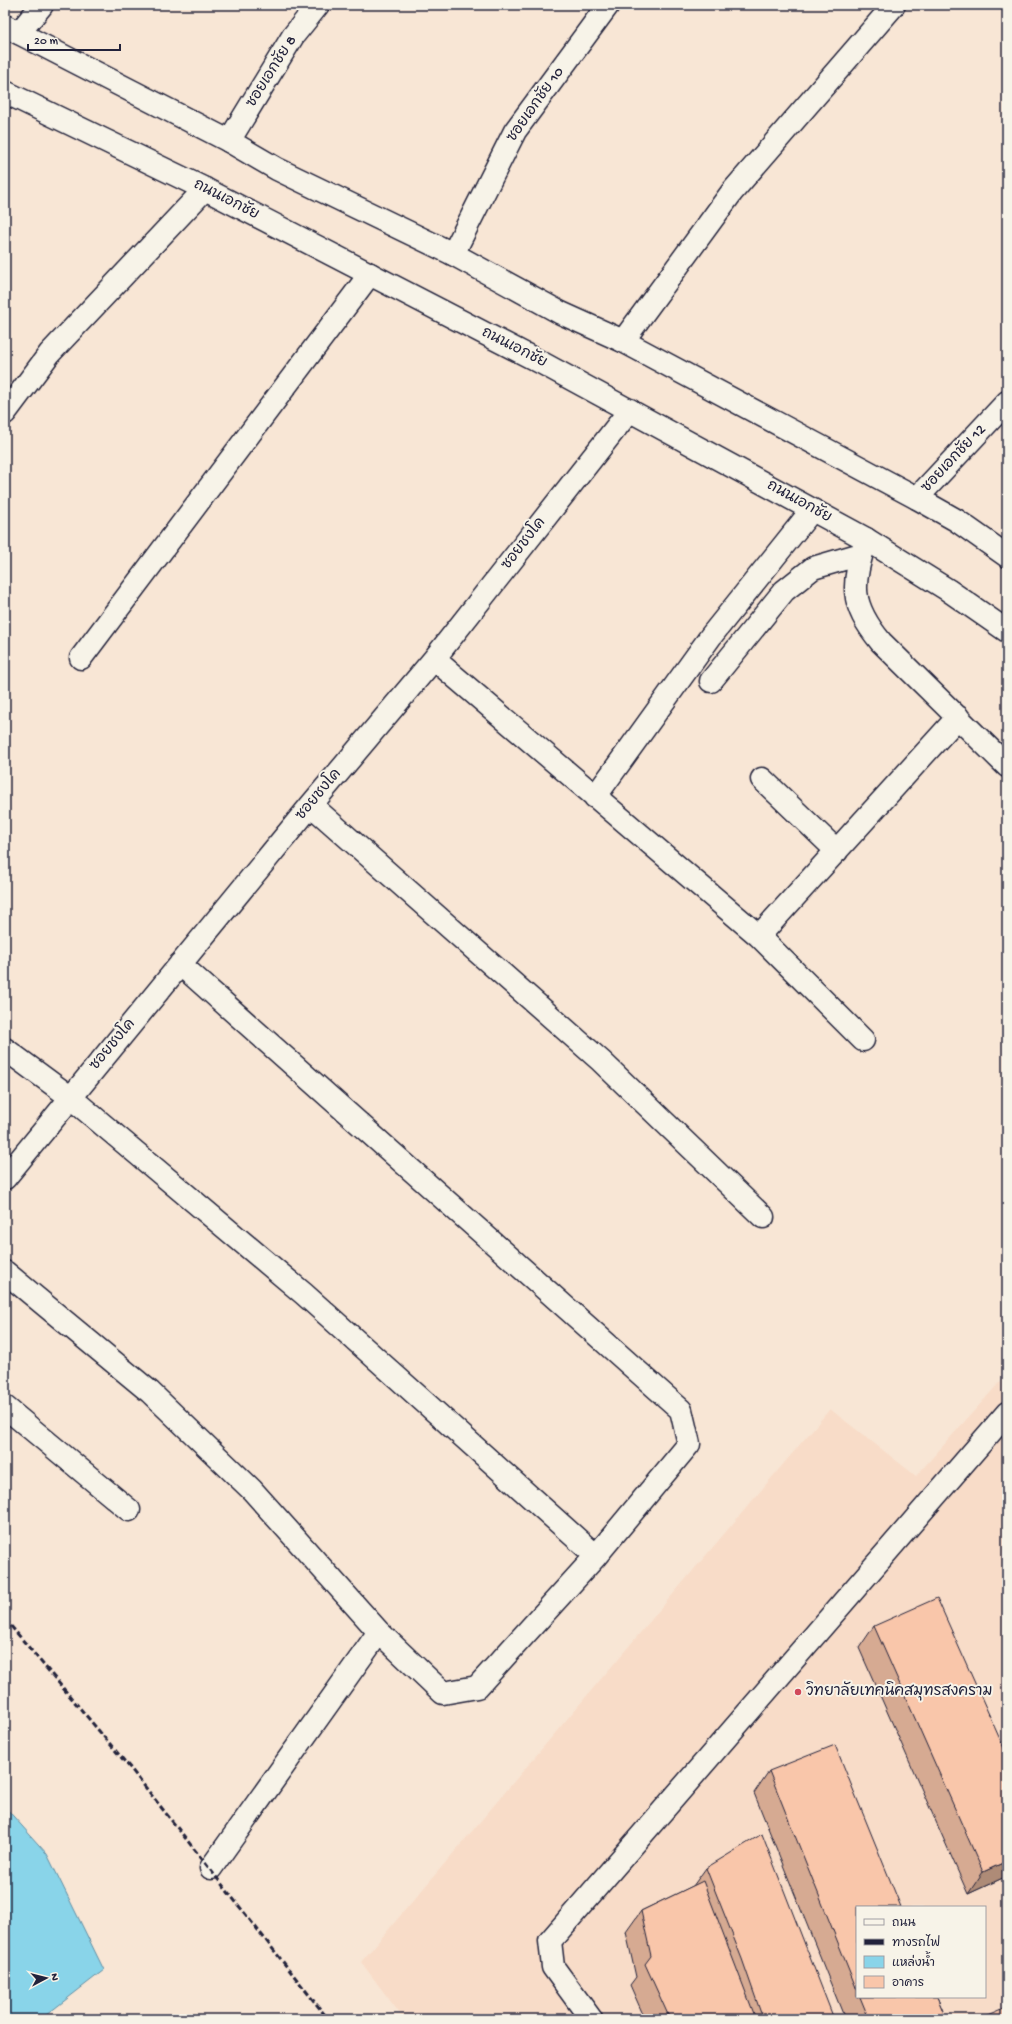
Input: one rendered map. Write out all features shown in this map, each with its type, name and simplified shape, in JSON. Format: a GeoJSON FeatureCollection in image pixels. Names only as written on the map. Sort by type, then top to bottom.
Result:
{"type":"FeatureCollection","features":[{"type":"Feature","properties":{"kind":"street"},"geometry":{"type":"LineString","coordinates":[[42,5],[12,30],[229,141],[277,168],[454,254],[561,313],[623,341],[917,498],[956,520],[1007,556]]}},
{"type":"Feature","properties":{"kind":"street","name":"ซอยเอกชัย 8"},"geometry":{"type":"LineString","coordinates":[[229,141],[293,36],[318,5]]}},
{"type":"Feature","properties":{"kind":"street","name":"ซอยเอกชัย 10"},"geometry":{"type":"LineString","coordinates":[[454,254],[515,131],[608,5]]}},
{"type":"Feature","properties":{"kind":"street"},"geometry":{"type":"LineString","coordinates":[[623,341],[732,192],[894,5]]}},
{"type":"Feature","properties":{"kind":"street","name":"ถนนเอกชัย"},"geometry":{"type":"LineString","coordinates":[[5,92],[205,189],[630,410],[812,510],[863,547],[948,590],[1007,631]]}},
{"type":"Feature","properties":{"kind":"street"},"geometry":{"type":"LineString","coordinates":[[5,413],[50,353],[205,189]]}},
{"type":"Feature","properties":{"kind":"street"},"geometry":{"type":"LineString","coordinates":[[82,658],[370,274]]}},
{"type":"Feature","properties":{"kind":"street","name":"ซอยเอกชัย 12"},"geometry":{"type":"LineString","coordinates":[[917,498],[1007,402]]}},
{"type":"Feature","properties":{"kind":"street","name":"ซอยชงโค"},"geometry":{"type":"LineString","coordinates":[[5,1178],[311,805],[434,659],[630,410]]}},
{"type":"Feature","properties":{"kind":"street"},"geometry":{"type":"LineString","coordinates":[[595,797],[711,636],[812,510]]}},
{"type":"Feature","properties":{"kind":"street"},"geometry":{"type":"LineString","coordinates":[[711,681],[784,591],[813,568],[863,547]]}},
{"type":"Feature","properties":{"kind":"street"},"geometry":{"type":"LineString","coordinates":[[863,547],[855,576],[856,602],[866,624],[881,642],[1007,766]]}},
{"type":"Feature","properties":{"kind":"street"},"geometry":{"type":"LineString","coordinates":[[434,659],[759,936],[862,1040]]}},
{"type":"Feature","properties":{"kind":"street"},"geometry":{"type":"LineString","coordinates":[[759,936],[958,717]]}},
{"type":"Feature","properties":{"kind":"street"},"geometry":{"type":"LineString","coordinates":[[762,779],[837,851]]}},
{"type":"Feature","properties":{"kind":"street"},"geometry":{"type":"LineString","coordinates":[[311,805],[601,1061],[763,1217]]}},
{"type":"Feature","properties":{"kind":"street"},"geometry":{"type":"LineString","coordinates":[[5,1272],[155,1398],[252,1490],[379,1632],[443,1693],[477,1687],[596,1556],[689,1444],[681,1410],[180,964]]}},
{"type":"Feature","properties":{"kind":"street"},"geometry":{"type":"LineString","coordinates":[[5,1049],[70,1097],[304,1294],[596,1556]]}},
{"type":"Feature","properties":{"kind":"street"},"geometry":{"type":"LineString","coordinates":[[5,1408],[129,1510]]}},
{"type":"Feature","properties":{"kind":"street"},"geometry":{"type":"LineString","coordinates":[[591,2019],[553,1967],[550,1941],[1007,1413]]}},
{"type":"Feature","properties":{"kind":"street"},"geometry":{"type":"LineString","coordinates":[[211,1868],[379,1632]]}},
{"type":"Feature","properties":{"kind":"shaded area","name":"วิทยาลัยเทคนิคสมุทรสงคราม"},"geometry":{"type":"Polygon","coordinates":[[[1007,1374],[1007,2019],[404,2019],[361,1962],[830,1409],[916,1476],[1007,1374]]]}},
{"type":"Feature","properties":{"kind":"water"},"geometry":{"type":"Polygon","coordinates":[[[5,1807],[47,1854],[104,1970],[41,2019],[5,2019],[5,1807]]]}},
{"type":"Feature","properties":{"kind":"building"},"geometry":{"type":"Polygon","coordinates":[[[937,1598],[1007,1755],[1007,1861],[983,1872],[874,1626],[937,1598]]]}},
{"type":"Feature","properties":{"kind":"building"},"geometry":{"type":"Polygon","coordinates":[[[835,1745],[901,1906],[856,1906],[856,1988],[769,1771],[835,1745]]]}},
{"type":"Feature","properties":{"kind":"building"},"geometry":{"type":"Polygon","coordinates":[[[762,1834],[834,2019],[763,2019],[742,1959],[706,1868],[762,1834]]]}},
{"type":"Feature","properties":{"kind":"building"},"geometry":{"type":"Polygon","coordinates":[[[703,1881],[756,2019],[670,2019],[645,1964],[651,1956],[641,1911],[703,1881]]]}},
{"type":"Feature","properties":{"kind":"building"},"geometry":{"type":"Polygon","coordinates":[[[860,1998],[937,1998],[945,2016],[939,2019],[869,2019],[860,1998]]]}},
{"type":"Feature","properties":{"kind":"building"},"geometry":{"type":"Polygon","coordinates":[[[1007,2007],[1007,2019],[979,2019],[1007,2007]]]}},
{"type":"Feature","properties":{"kind":"railway"},"geometry":{"type":"LineString","coordinates":[[5,1619],[131,1769],[328,2019]]}},
{"type":"Feature","properties":{"kind":"place","name":"วิทยาลัยเทคนิคสมุทรสงคราม"},"geometry":{"type":"Point","coordinates":[798,1692]}}]}
